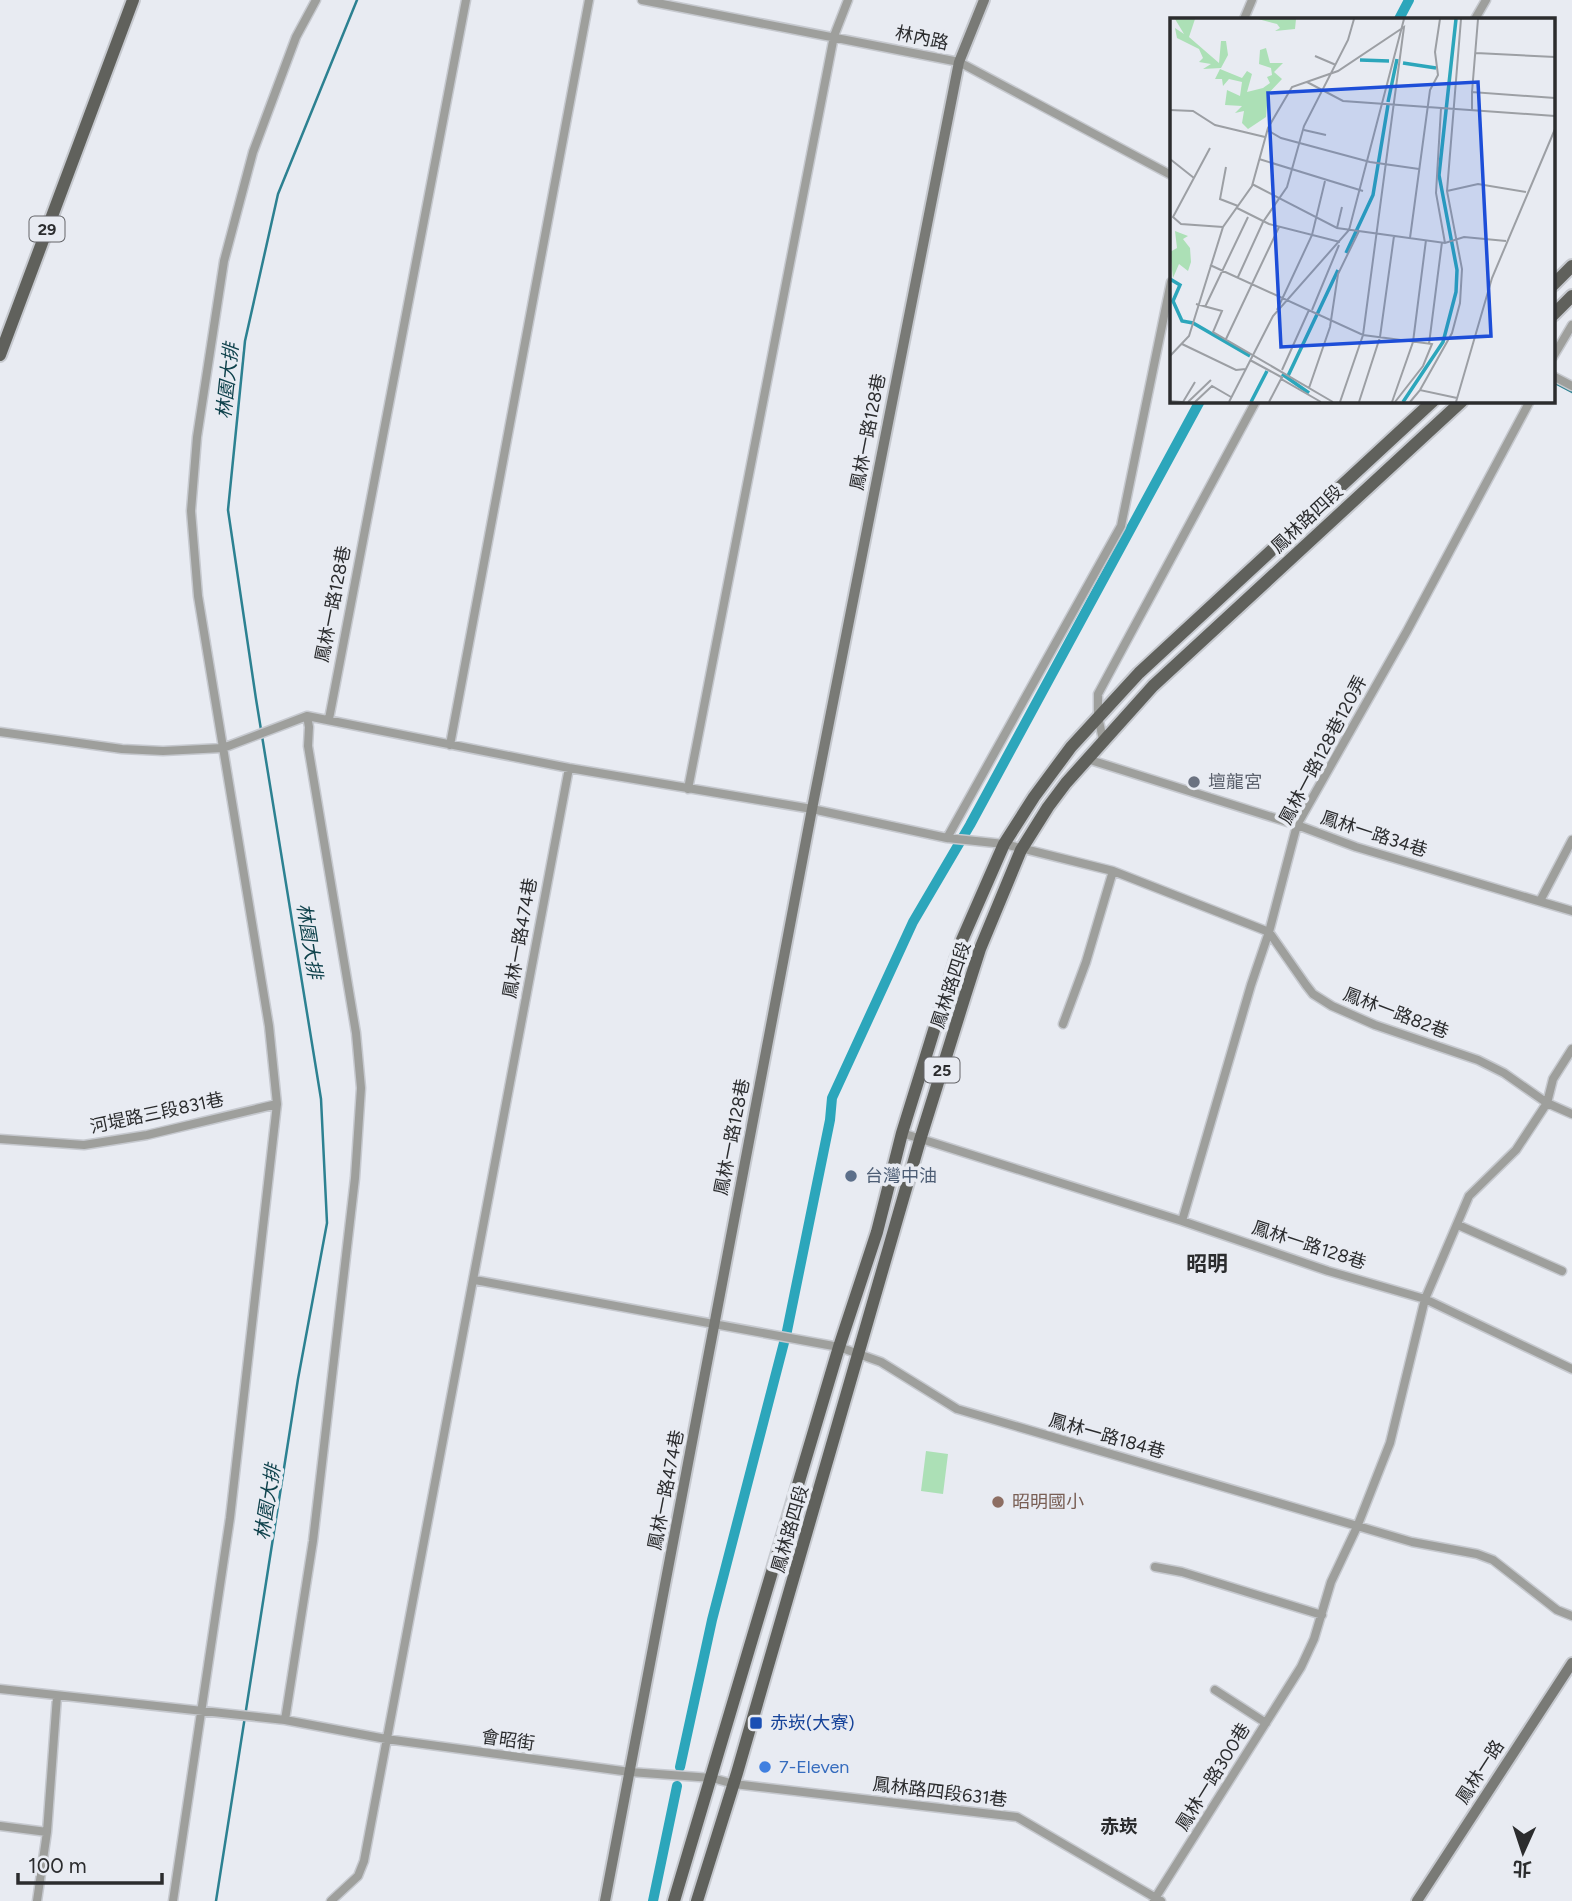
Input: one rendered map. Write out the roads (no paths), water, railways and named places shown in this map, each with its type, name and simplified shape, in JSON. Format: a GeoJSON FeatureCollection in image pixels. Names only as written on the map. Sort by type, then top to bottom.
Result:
{"type":"FeatureCollection","features":[{"type":"Feature","properties":{"kind":"main road","name":"29"},"geometry":{"type":"LineString","coordinates":[[0,355],[133,0]]}},
{"type":"Feature","properties":{"kind":"main road"},"geometry":{"type":"LineString","coordinates":[[1554,284],[1572,266]]}},
{"type":"Feature","properties":{"kind":"main road"},"geometry":{"type":"LineString","coordinates":[[1554,315],[1572,296]]}},
{"type":"Feature","properties":{"kind":"main road","name":"鳳林路四段"},"geometry":{"type":"LineString","coordinates":[[674,1901],[839,1347],[877,1232],[902,1133],[962,940],[1004,844],[1071,747],[1139,673],[1432,402]]}},
{"type":"Feature","properties":{"kind":"main road","name":"鳳林路四段"},"geometry":{"type":"LineString","coordinates":[[697,1901],[734,1784],[920,1140],[980,949],[1021,850],[1048,807],[1103,740],[1153,686],[1461,402]]}},
{"type":"Feature","properties":{"kind":"street"},"geometry":{"type":"LineString","coordinates":[[173,1901],[205,1710],[230,1518],[277,1104],[269,1026],[197,584],[191,511],[197,437],[224,261],[253,152],[296,37],[316,0]]}},
{"type":"Feature","properties":{"kind":"street","name":"鳳林一路128巷"},"geometry":{"type":"LineString","coordinates":[[329,719],[466,0]]}},
{"type":"Feature","properties":{"kind":"street"},"geometry":{"type":"LineString","coordinates":[[450,745],[589,0]]}},
{"type":"Feature","properties":{"kind":"street","name":"林內路"},"geometry":{"type":"LineString","coordinates":[[642,0],[959,62],[1170,174]]}},
{"type":"Feature","properties":{"kind":"street"},"geometry":{"type":"LineString","coordinates":[[688,789],[834,36],[848,0]]}},
{"type":"Feature","properties":{"kind":"street","name":"鳳林一路128巷"},"geometry":{"type":"LineString","coordinates":[[715,1326],[811,810],[959,62],[984,0]]}},
{"type":"Feature","properties":{"kind":"street"},"geometry":{"type":"LineString","coordinates":[[1244,18],[1252,0]]}},
{"type":"Feature","properties":{"kind":"street"},"geometry":{"type":"LineString","coordinates":[[1476,18],[1486,0]]}},
{"type":"Feature","properties":{"kind":"street"},"geometry":{"type":"LineString","coordinates":[[951,838],[1121,526],[1170,287]]}},
{"type":"Feature","properties":{"kind":"street"},"geometry":{"type":"LineString","coordinates":[[1554,355],[1572,325]]}},
{"type":"Feature","properties":{"kind":"street"},"geometry":{"type":"LineString","coordinates":[[1554,377],[1572,386]]}},
{"type":"Feature","properties":{"kind":"street"},"geometry":{"type":"LineString","coordinates":[[1103,740],[1098,716],[1098,694],[1255,402]]}},
{"type":"Feature","properties":{"kind":"street","name":"鳳林一路128巷120弄"},"geometry":{"type":"LineString","coordinates":[[1182,1221],[1269,932],[1297,825],[1407,631],[1529,402]]}},
{"type":"Feature","properties":{"kind":"street"},"geometry":{"type":"LineString","coordinates":[[0,732],[122,749],[163,751],[223,748],[303,716],[329,719],[569,768],[811,810],[951,838],[1004,844],[1113,871],[1269,932]]}},
{"type":"Feature","properties":{"kind":"street"},"geometry":{"type":"LineString","coordinates":[[282,1720],[313,1541],[355,1178],[361,1087],[356,1033],[303,716]]}},
{"type":"Feature","properties":{"kind":"street","name":"鳳林一路34巷"},"geometry":{"type":"LineString","coordinates":[[1087,759],[1297,825],[1356,847],[1572,911]]}},
{"type":"Feature","properties":{"kind":"street","name":"鳳林一路474巷"},"geometry":{"type":"LineString","coordinates":[[331,1901],[358,1876],[364,1861],[569,768]]}},
{"type":"Feature","properties":{"kind":"street"},"geometry":{"type":"LineString","coordinates":[[1539,901],[1572,840]]}},
{"type":"Feature","properties":{"kind":"street"},"geometry":{"type":"LineString","coordinates":[[1063,1024],[1086,962],[1113,871]]}},
{"type":"Feature","properties":{"kind":"street","name":"鳳林一路82巷"},"geometry":{"type":"LineString","coordinates":[[1269,932],[1313,994],[1332,1006],[1375,1025],[1478,1060],[1504,1073],[1547,1103],[1572,1114]]}},
{"type":"Feature","properties":{"kind":"street"},"geometry":{"type":"LineString","coordinates":[[1266,1723],[1301,1667],[1322,1615],[1331,1582],[1357,1527],[1390,1443],[1425,1299],[1469,1196],[1516,1150],[1547,1103],[1553,1079],[1572,1049]]}},
{"type":"Feature","properties":{"kind":"street","name":"河堤路三段831巷"},"geometry":{"type":"LineString","coordinates":[[0,1139],[84,1145],[147,1135],[277,1104]]}},
{"type":"Feature","properties":{"kind":"street","name":"鳳林一路128巷"},"geometry":{"type":"LineString","coordinates":[[902,1133],[1182,1221],[1328,1271],[1425,1299],[1572,1369]]}},
{"type":"Feature","properties":{"kind":"street"},"geometry":{"type":"LineString","coordinates":[[1458,1225],[1562,1271]]}},
{"type":"Feature","properties":{"kind":"street"},"geometry":{"type":"LineString","coordinates":[[475,1280],[839,1347],[859,1353]]}},
{"type":"Feature","properties":{"kind":"street","name":"鳳林一路474巷"},"geometry":{"type":"LineString","coordinates":[[605,1901],[715,1326]]}},
{"type":"Feature","properties":{"kind":"street","name":"鳳林一路184巷"},"geometry":{"type":"LineString","coordinates":[[859,1353],[881,1362],[957,1409],[1357,1527],[1412,1542],[1477,1554],[1493,1560],[1558,1610],[1572,1616]]}},
{"type":"Feature","properties":{"kind":"street"},"geometry":{"type":"LineString","coordinates":[[1155,1566],[1322,1615]]}},
{"type":"Feature","properties":{"kind":"street","name":"鳳林一路"},"geometry":{"type":"LineString","coordinates":[[1417,1901],[1572,1662]]}},
{"type":"Feature","properties":{"kind":"street"},"geometry":{"type":"LineString","coordinates":[[0,1689],[205,1710]]}},
{"type":"Feature","properties":{"kind":"street","name":"鳳林一路300巷"},"geometry":{"type":"LineString","coordinates":[[1017,1817],[1156,1900],[1266,1723],[1215,1690]]}},
{"type":"Feature","properties":{"kind":"street"},"geometry":{"type":"LineString","coordinates":[[37,1901],[47,1832],[57,1696]]}},
{"type":"Feature","properties":{"kind":"street","name":"會昭街"},"geometry":{"type":"LineString","coordinates":[[205,1710],[282,1720],[386,1739],[630,1772],[712,1778],[734,1784]]}},
{"type":"Feature","properties":{"kind":"street","name":"鳳林路四段631巷"},"geometry":{"type":"LineString","coordinates":[[734,1784],[1017,1817]]}},
{"type":"Feature","properties":{"kind":"street"},"geometry":{"type":"LineString","coordinates":[[0,1826],[47,1832]]}},
{"type":"Feature","properties":{"kind":"waterway","name":"林園大排"},"geometry":{"type":"LineString","coordinates":[[216,1901],[298,1379],[327,1223],[321,1099],[228,510],[245,341],[278,194],[357,0]]}},
{"type":"Feature","properties":{"kind":"waterway"},"geometry":{"type":"LineString","coordinates":[[1400,18],[1409,0]]}},
{"type":"Feature","properties":{"kind":"waterway"},"geometry":{"type":"LineString","coordinates":[[1554,383],[1572,392]]}},
{"type":"Feature","properties":{"kind":"waterway"},"geometry":{"type":"LineString","coordinates":[[680,1767],[712,1620],[787,1331],[830,1120],[832,1098],[913,922],[970,825],[1199,402]]}},
{"type":"Feature","properties":{"kind":"waterway"},"geometry":{"type":"LineString","coordinates":[[653,1901],[677,1786]]}},
{"type":"Feature","properties":{"kind":"place","name":"壇龍宮"},"geometry":{"type":"Point","coordinates":[1194,782]}},
{"type":"Feature","properties":{"kind":"place","name":"台灣中油"},"geometry":{"type":"Point","coordinates":[851,1176]}},
{"type":"Feature","properties":{"kind":"place","name":"昭明國小"},"geometry":{"type":"Point","coordinates":[998,1502]}},
{"type":"Feature","properties":{"kind":"place","name":"赤崁(大寮)"},"geometry":{"type":"Point","coordinates":[756,1723]}},
{"type":"Feature","properties":{"kind":"place","name":"7-Eleven"},"geometry":{"type":"Point","coordinates":[765,1767]}},
{"type":"Feature","properties":{"kind":"district","name":"昭明"},"geometry":{"type":"Point","coordinates":[1207,1264]}},
{"type":"Feature","properties":{"kind":"district","name":"赤崁"},"geometry":{"type":"Point","coordinates":[1119,1826]}}]}
